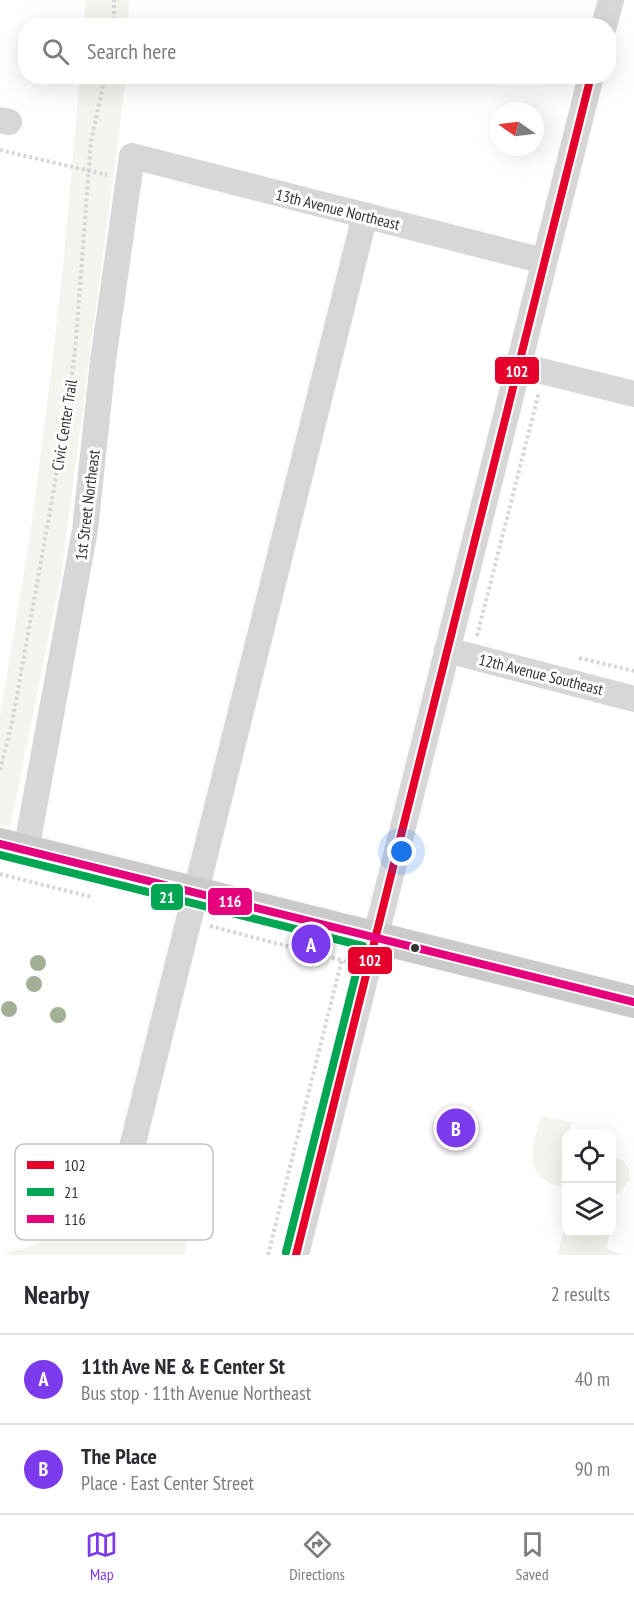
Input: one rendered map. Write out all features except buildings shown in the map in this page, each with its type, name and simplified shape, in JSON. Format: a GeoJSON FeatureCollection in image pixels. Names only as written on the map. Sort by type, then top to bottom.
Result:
{"type":"FeatureCollection","features":[{"type":"Feature","properties":{"kind":"main road"},"geometry":{"type":"LineString","coordinates":[[13,848],[634,1002]]}},
{"type":"Feature","properties":{"kind":"street"},"geometry":{"type":"LineString","coordinates":[[606,18],[611,0]]}},
{"type":"Feature","properties":{"kind":"street"},"geometry":{"type":"LineString","coordinates":[[296,1255],[589,84]]}},
{"type":"Feature","properties":{"kind":"street","name":"13th Avenue Northeast"},"geometry":{"type":"LineString","coordinates":[[132,156],[544,261]]}},
{"type":"Feature","properties":{"kind":"street","name":"1st Street Northeast"},"geometry":{"type":"LineString","coordinates":[[13,848],[85,530],[103,361],[132,156]]}},
{"type":"Feature","properties":{"kind":"street"},"geometry":{"type":"LineString","coordinates":[[133,1144],[365,215]]}},
{"type":"Feature","properties":{"kind":"street"},"geometry":{"type":"LineString","coordinates":[[517,365],[634,394]]}},
{"type":"Feature","properties":{"kind":"street","name":"12th Avenue Southeast"},"geometry":{"type":"LineString","coordinates":[[447,650],[634,699]]}},
{"type":"Feature","properties":{"kind":"path"},"geometry":{"type":"LineString","coordinates":[[114,0],[114,18]]}},
{"type":"Feature","properties":{"kind":"path","name":"Civic Center Trail"},"geometry":{"type":"LineString","coordinates":[[0,770],[12,723],[52,500],[75,352],[87,171],[103,84]]}},
{"type":"Feature","properties":{"kind":"path"},"geometry":{"type":"LineString","coordinates":[[0,150],[87,171]]}},
{"type":"Feature","properties":{"kind":"path"},"geometry":{"type":"LineString","coordinates":[[478,634],[538,396],[549,398]]}},
{"type":"Feature","properties":{"kind":"path"},"geometry":{"type":"LineString","coordinates":[[268,1255],[341,960]]}},
{"type":"Feature","properties":{"kind":"shaded area"},"geometry":{"type":"Polygon","coordinates":[[[86,0],[129,0],[128,18],[85,18],[86,0]]]}},
{"type":"Feature","properties":{"kind":"shaded area"},"geometry":{"type":"Polygon","coordinates":[[[79,84],[125,84],[61,576],[10,827],[0,825],[0,717],[29,543],[64,257],[79,84]]]}},
{"type":"Feature","properties":{"kind":"shaded area"},"geometry":{"type":"Polygon","coordinates":[[[541,1116],[571,1122],[570,1129],[562,1129],[562,1187],[542,1177],[536,1170],[533,1161],[534,1141],[541,1116]]]}},
{"type":"Feature","properties":{"kind":"shaded area"},"geometry":{"type":"Polygon","coordinates":[[[616,1159],[623,1160],[629,1169],[630,1179],[616,1196],[616,1159]]]}},
{"type":"Feature","properties":{"kind":"shaded area"},"geometry":{"type":"Polygon","coordinates":[[[562,1237],[609,1237],[606,1248],[622,1255],[558,1255],[562,1237]]]}},
{"type":"Feature","properties":{"kind":"shaded area"},"geometry":{"type":"Polygon","coordinates":[[[42,1240],[188,1240],[184,1255],[6,1255],[7,1252],[42,1240]]]}},
{"type":"Feature","properties":{"kind":"transit line","name":"102"},"geometry":{"type":"LineString","coordinates":[[296,1255],[589,84]]}},
{"type":"Feature","properties":{"kind":"transit line","name":"116"},"geometry":{"type":"LineString","coordinates":[[0,844],[634,1002]]}},
{"type":"Feature","properties":{"kind":"transit line","name":"21"},"geometry":{"type":"LineString","coordinates":[[0,855],[363,946],[286,1252]]}},
{"type":"Feature","properties":{"kind":"place","name":"11th Ave NE & E Center St"},"geometry":{"type":"Point","coordinates":[311,944]}},
{"type":"Feature","properties":{"kind":"place","name":"The Place"},"geometry":{"type":"Point","coordinates":[456,1128]}}]}
